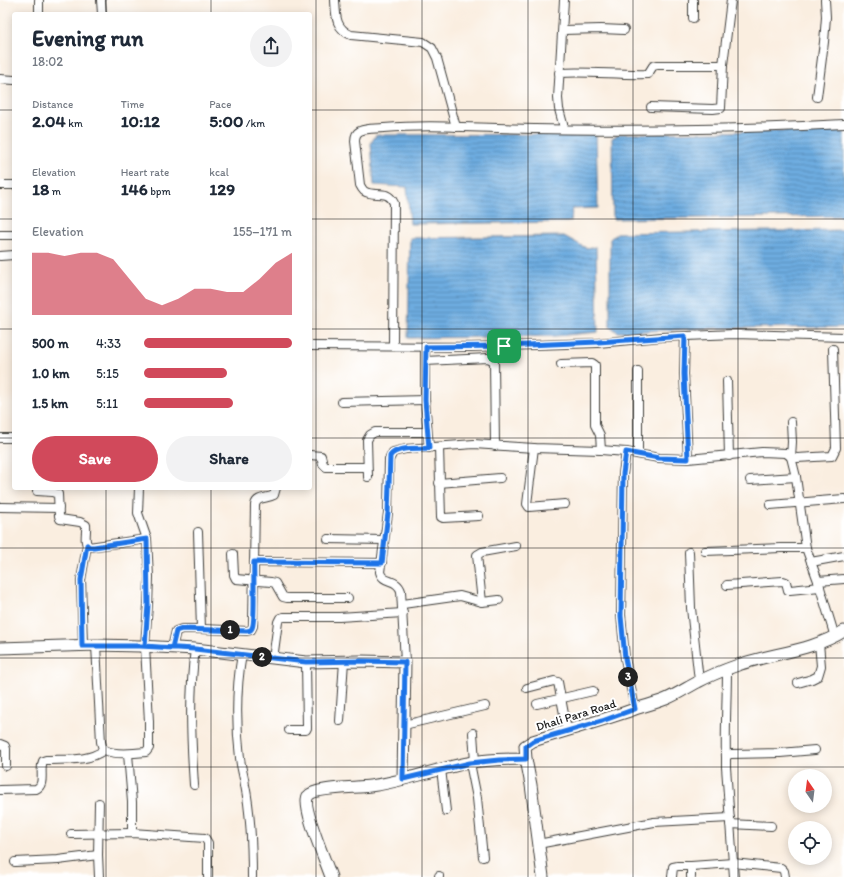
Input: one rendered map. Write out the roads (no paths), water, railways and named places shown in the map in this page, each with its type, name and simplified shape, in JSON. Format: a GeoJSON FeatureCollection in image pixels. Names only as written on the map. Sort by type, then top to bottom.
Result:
{"type":"FeatureCollection","features":[{"type":"Feature","properties":{"kind":"street"},"geometry":{"type":"LineString","coordinates":[[39,0],[39,12]]}},
{"type":"Feature","properties":{"kind":"street"},"geometry":{"type":"LineString","coordinates":[[101,0],[102,12]]}},
{"type":"Feature","properties":{"kind":"street"},"geometry":{"type":"LineString","coordinates":[[335,0],[338,24],[343,32],[351,35],[424,42],[432,48],[437,58],[456,127]]}},
{"type":"Feature","properties":{"kind":"street"},"geometry":{"type":"LineString","coordinates":[[564,0],[558,98],[564,128]]}},
{"type":"Feature","properties":{"kind":"street"},"geometry":{"type":"LineString","coordinates":[[693,0],[693,18]]}},
{"type":"Feature","properties":{"kind":"street"},"geometry":{"type":"LineString","coordinates":[[651,107],[721,108],[723,65],[731,0]]}},
{"type":"Feature","properties":{"kind":"street"},"geometry":{"type":"LineString","coordinates":[[817,97],[824,42],[826,17],[825,0]]}},
{"type":"Feature","properties":{"kind":"street"},"geometry":{"type":"LineString","coordinates":[[562,30],[624,30]]}},
{"type":"Feature","properties":{"kind":"street"},"geometry":{"type":"LineString","coordinates":[[559,73],[577,72],[599,74],[648,74],[653,66],[657,65],[723,65]]}},
{"type":"Feature","properties":{"kind":"street"},"geometry":{"type":"LineString","coordinates":[[0,79],[12,80]]}},
{"type":"Feature","properties":{"kind":"street"},"geometry":{"type":"LineString","coordinates":[[393,346],[394,203],[392,198],[388,195],[364,191],[360,186],[355,148],[355,136],[359,132],[367,129],[399,127],[564,128],[600,130],[844,124]]}},
{"type":"Feature","properties":{"kind":"street"},"geometry":{"type":"LineString","coordinates":[[0,185],[12,185]]}},
{"type":"Feature","properties":{"kind":"street"},"geometry":{"type":"LineString","coordinates":[[0,235],[12,235]]}},
{"type":"Feature","properties":{"kind":"street"},"geometry":{"type":"LineString","coordinates":[[0,256],[12,255]]}},
{"type":"Feature","properties":{"kind":"street"},"geometry":{"type":"LineString","coordinates":[[312,346],[471,347],[598,342],[735,334],[844,336]]}},
{"type":"Feature","properties":{"kind":"street"},"geometry":{"type":"LineString","coordinates":[[685,336],[684,374],[688,459]]}},
{"type":"Feature","properties":{"kind":"street"},"geometry":{"type":"LineString","coordinates":[[426,347],[425,400],[429,448]]}},
{"type":"Feature","properties":{"kind":"street"},"geometry":{"type":"LineString","coordinates":[[403,779],[405,662],[403,604],[400,586],[395,582],[384,579],[380,572],[388,513],[390,456],[393,452],[398,450],[474,444],[601,450],[626,452],[659,458],[688,459],[762,452],[786,453],[791,457],[797,458],[832,456],[836,448],[833,349]]}},
{"type":"Feature","properties":{"kind":"street"},"geometry":{"type":"LineString","coordinates":[[425,360],[488,358],[494,361],[495,446]]}},
{"type":"Feature","properties":{"kind":"street"},"geometry":{"type":"LineString","coordinates":[[561,364],[592,363],[595,365],[595,424],[600,435],[601,450]]}},
{"type":"Feature","properties":{"kind":"street"},"geometry":{"type":"LineString","coordinates":[[638,371],[638,454]]}},
{"type":"Feature","properties":{"kind":"street"},"geometry":{"type":"LineString","coordinates":[[727,380],[729,456]]}},
{"type":"Feature","properties":{"kind":"street"},"geometry":{"type":"LineString","coordinates":[[342,402],[425,400]]}},
{"type":"Feature","properties":{"kind":"street"},"geometry":{"type":"LineString","coordinates":[[791,422],[791,457],[796,477],[806,548],[839,634]]}},
{"type":"Feature","properties":{"kind":"street"},"geometry":{"type":"LineString","coordinates":[[368,477],[367,440],[370,435],[375,432],[427,432]]}},
{"type":"Feature","properties":{"kind":"street"},"geometry":{"type":"LineString","coordinates":[[0,438],[12,438]]}},
{"type":"Feature","properties":{"kind":"street"},"geometry":{"type":"LineString","coordinates":[[439,447],[441,517],[479,516]]}},
{"type":"Feature","properties":{"kind":"street"},"geometry":{"type":"LineString","coordinates":[[534,448],[526,504],[527,506],[565,504]]}},
{"type":"Feature","properties":{"kind":"street"},"geometry":{"type":"LineString","coordinates":[[626,452],[623,474],[621,616],[625,658],[635,709]]}},
{"type":"Feature","properties":{"kind":"street"},"geometry":{"type":"LineString","coordinates":[[312,455],[321,456],[323,464],[326,467],[367,466]]}},
{"type":"Feature","properties":{"kind":"street"},"geometry":{"type":"LineString","coordinates":[[750,480],[796,477]]}},
{"type":"Feature","properties":{"kind":"street"},"geometry":{"type":"LineString","coordinates":[[439,483],[500,478]]}},
{"type":"Feature","properties":{"kind":"street"},"geometry":{"type":"LineString","coordinates":[[96,645],[100,742],[104,750],[108,752],[128,754],[146,752],[149,748],[149,716],[145,646],[148,605],[147,539],[138,513],[139,490]]}},
{"type":"Feature","properties":{"kind":"street"},"geometry":{"type":"LineString","coordinates":[[172,648],[176,631],[182,629],[251,630],[253,626],[254,609],[253,581],[255,505],[256,501],[259,499],[270,498],[274,495],[275,490]]}},
{"type":"Feature","properties":{"kind":"street"},"geometry":{"type":"LineString","coordinates":[[37,491],[56,492],[59,497],[60,519],[80,522],[86,525],[87,545],[81,580],[82,646]]}},
{"type":"Feature","properties":{"kind":"street"},"geometry":{"type":"LineString","coordinates":[[770,505],[844,499]]}},
{"type":"Feature","properties":{"kind":"street"},"geometry":{"type":"LineString","coordinates":[[0,507],[59,508]]}},
{"type":"Feature","properties":{"kind":"street"},"geometry":{"type":"LineString","coordinates":[[198,532],[201,629]]}},
{"type":"Feature","properties":{"kind":"street"},"geometry":{"type":"LineString","coordinates":[[87,545],[89,547],[94,547],[147,539]]}},
{"type":"Feature","properties":{"kind":"street"},"geometry":{"type":"LineString","coordinates":[[328,539],[384,540]]}},
{"type":"Feature","properties":{"kind":"street"},"geometry":{"type":"LineString","coordinates":[[482,602],[477,555],[482,552],[516,546]]}},
{"type":"Feature","properties":{"kind":"street"},"geometry":{"type":"LineString","coordinates":[[705,551],[806,548]]}},
{"type":"Feature","properties":{"kind":"street"},"geometry":{"type":"LineString","coordinates":[[689,552],[691,608],[699,682]]}},
{"type":"Feature","properties":{"kind":"street"},"geometry":{"type":"LineString","coordinates":[[233,554],[235,578],[275,583],[280,594],[287,598],[348,598]]}},
{"type":"Feature","properties":{"kind":"street"},"geometry":{"type":"LineString","coordinates":[[811,562],[844,556]]}},
{"type":"Feature","properties":{"kind":"street"},"geometry":{"type":"LineString","coordinates":[[254,562],[382,563]]}},
{"type":"Feature","properties":{"kind":"street"},"geometry":{"type":"LineString","coordinates":[[727,585],[783,580],[786,582],[788,590],[790,590],[844,579]]}},
{"type":"Feature","properties":{"kind":"street"},"geometry":{"type":"LineString","coordinates":[[403,604],[460,596],[482,602],[499,600]]}},
{"type":"Feature","properties":{"kind":"street"},"geometry":{"type":"LineString","coordinates":[[273,659],[278,622],[280,618],[284,616],[339,617],[403,613]]}},
{"type":"Feature","properties":{"kind":"street","name":"Dhali Para Road"},"geometry":{"type":"LineString","coordinates":[[526,759],[525,751],[528,744],[667,699],[699,682],[727,670],[772,655],[802,649],[839,634]]}},
{"type":"Feature","properties":{"kind":"street"},"geometry":{"type":"LineString","coordinates":[[798,683],[818,676],[821,666],[819,643]]}},
{"type":"Feature","properties":{"kind":"street"},"geometry":{"type":"LineString","coordinates":[[0,648],[96,645],[145,646],[195,649],[306,662],[405,662]]}},
{"type":"Feature","properties":{"kind":"street"},"geometry":{"type":"LineString","coordinates":[[194,784],[191,722],[192,671],[195,649]]}},
{"type":"Feature","properties":{"kind":"street"},"geometry":{"type":"LineString","coordinates":[[242,654],[238,694],[238,743],[248,807],[252,877]]}},
{"type":"Feature","properties":{"kind":"street"},"geometry":{"type":"LineString","coordinates":[[340,721],[344,661]]}},
{"type":"Feature","properties":{"kind":"street"},"geometry":{"type":"LineString","coordinates":[[289,730],[302,731],[306,730],[307,728],[306,662]]}},
{"type":"Feature","properties":{"kind":"street"},"geometry":{"type":"LineString","coordinates":[[727,670],[725,731],[734,877]]}},
{"type":"Feature","properties":{"kind":"street"},"geometry":{"type":"LineString","coordinates":[[527,688],[556,681],[560,684],[568,730]]}},
{"type":"Feature","properties":{"kind":"street"},"geometry":{"type":"LineString","coordinates":[[537,704],[593,691]]}},
{"type":"Feature","properties":{"kind":"street"},"geometry":{"type":"LineString","coordinates":[[404,725],[485,706]]}},
{"type":"Feature","properties":{"kind":"street"},"geometry":{"type":"LineString","coordinates":[[473,733],[472,762],[477,798],[482,857]]}},
{"type":"Feature","properties":{"kind":"street"},"geometry":{"type":"LineString","coordinates":[[0,744],[5,746],[6,749],[6,766]]}},
{"type":"Feature","properties":{"kind":"street"},"geometry":{"type":"LineString","coordinates":[[0,790],[36,789],[40,787],[41,784],[41,768],[43,761],[89,758],[98,755],[104,750]]}},
{"type":"Feature","properties":{"kind":"street"},"geometry":{"type":"LineString","coordinates":[[726,758],[731,754],[780,753],[815,750]]}},
{"type":"Feature","properties":{"kind":"street"},"geometry":{"type":"LineString","coordinates":[[128,754],[132,802],[132,833]]}},
{"type":"Feature","properties":{"kind":"street"},"geometry":{"type":"LineString","coordinates":[[332,877],[315,836],[306,802],[308,796],[313,792],[329,789],[371,786],[472,762],[526,759],[531,785],[543,877]]}},
{"type":"Feature","properties":{"kind":"street"},"geometry":{"type":"LineString","coordinates":[[441,769],[446,811]]}},
{"type":"Feature","properties":{"kind":"street"},"geometry":{"type":"LineString","coordinates":[[99,803],[99,877]]}},
{"type":"Feature","properties":{"kind":"street"},"geometry":{"type":"LineString","coordinates":[[538,844],[654,822],[730,821],[771,826]]}},
{"type":"Feature","properties":{"kind":"street"},"geometry":{"type":"LineString","coordinates":[[70,834],[132,833],[205,838],[208,843],[208,877]]}},
{"type":"Feature","properties":{"kind":"street"},"geometry":{"type":"LineString","coordinates":[[15,862],[58,860],[98,855]]}},
{"type":"Feature","properties":{"kind":"street"},"geometry":{"type":"LineString","coordinates":[[672,877],[673,867],[733,863],[781,868],[784,871],[785,877]]}},
{"type":"Feature","properties":{"kind":"street"},"geometry":{"type":"LineString","coordinates":[[691,866],[691,877]]}},
{"type":"Feature","properties":{"kind":"water"},"geometry":{"type":"Polygon","coordinates":[[[844,129],[844,216],[613,219],[612,138],[619,134],[844,129]]]}},
{"type":"Feature","properties":{"kind":"water"},"geometry":{"type":"Polygon","coordinates":[[[596,134],[598,208],[572,209],[571,221],[568,222],[410,224],[407,187],[374,185],[371,143],[376,135],[596,134]]]}},
{"type":"Feature","properties":{"kind":"water"},"geometry":{"type":"Polygon","coordinates":[[[844,230],[844,327],[721,328],[618,332],[610,327],[610,239],[617,233],[844,230]]]}},
{"type":"Feature","properties":{"kind":"water"},"geometry":{"type":"Polygon","coordinates":[[[564,236],[586,248],[596,247],[598,332],[555,336],[408,338],[410,238],[564,236]]]}}]}
